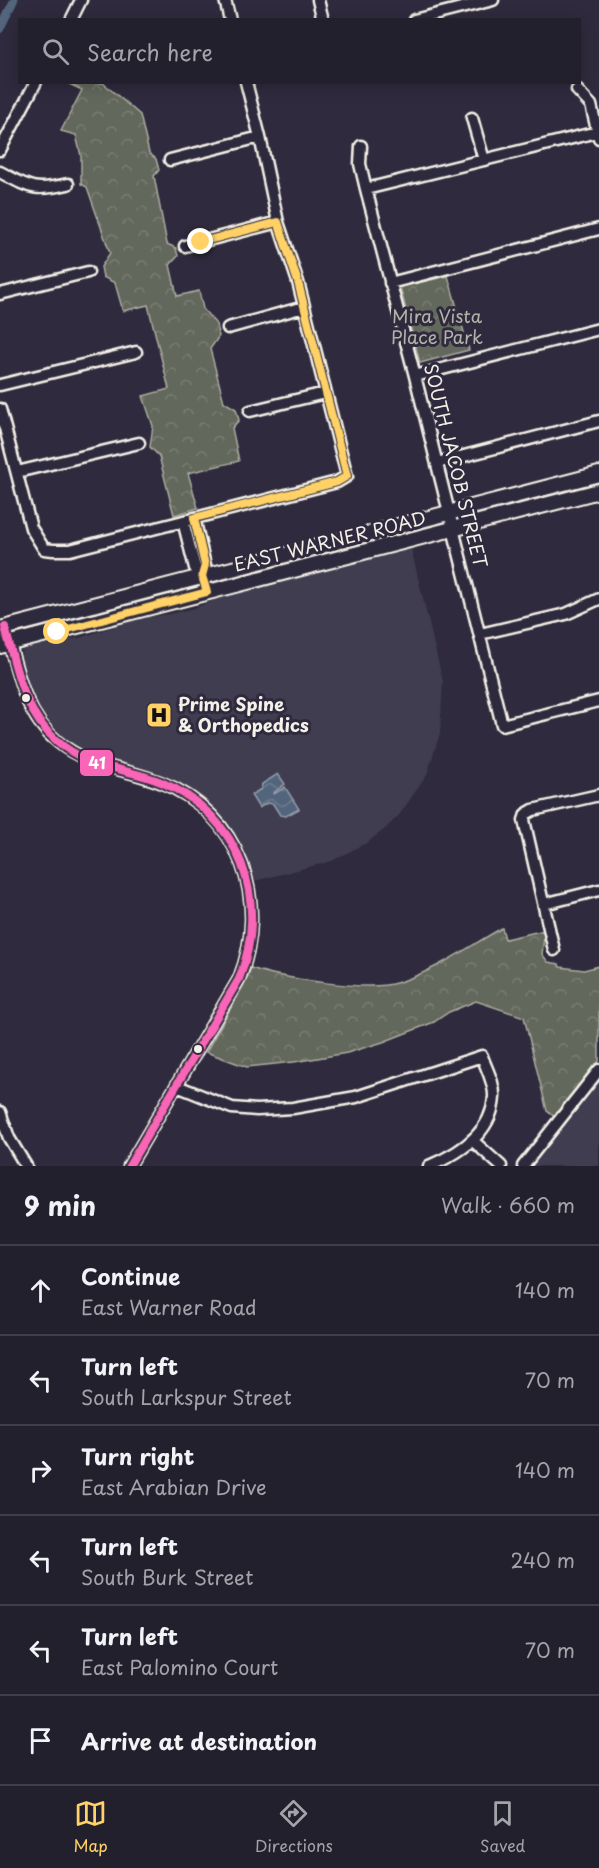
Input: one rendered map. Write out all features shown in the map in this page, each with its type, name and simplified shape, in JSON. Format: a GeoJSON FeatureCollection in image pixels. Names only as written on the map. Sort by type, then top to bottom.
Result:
{"type":"FeatureCollection","features":[{"type":"Feature","properties":{"kind":"main road","name":"EAST WARNER ROAD"},"geometry":{"type":"LineString","coordinates":[[3,628],[599,474]]}},
{"type":"Feature","properties":{"kind":"main road","name":"EAST WARNER ROAD"},"geometry":{"type":"LineString","coordinates":[[5,645],[599,491]]}},
{"type":"Feature","properties":{"kind":"street"},"geometry":{"type":"LineString","coordinates":[[72,18],[81,0]]}},
{"type":"Feature","properties":{"kind":"street"},"geometry":{"type":"LineString","coordinates":[[225,0],[230,18]]}},
{"type":"Feature","properties":{"kind":"street"},"geometry":{"type":"LineString","coordinates":[[318,0],[323,18]]}},
{"type":"Feature","properties":{"kind":"street"},"geometry":{"type":"LineString","coordinates":[[422,18],[492,0]]}},
{"type":"Feature","properties":{"kind":"street"},"geometry":{"type":"LineString","coordinates":[[0,150],[35,84]]}},
{"type":"Feature","properties":{"kind":"street"},"geometry":{"type":"LineString","coordinates":[[0,409],[31,528],[44,549],[70,550],[337,482],[347,476],[298,282],[278,222],[247,84]]}},
{"type":"Feature","properties":{"kind":"street"},"geometry":{"type":"LineString","coordinates":[[366,189],[598,135],[591,105],[577,90]]}},
{"type":"Feature","properties":{"kind":"street"},"geometry":{"type":"LineString","coordinates":[[471,118],[484,160]]}},
{"type":"Feature","properties":{"kind":"street"},"geometry":{"type":"LineString","coordinates":[[170,160],[260,137]]}},
{"type":"Feature","properties":{"kind":"street","name":"SOUTH JACOB STREET"},"geometry":{"type":"LineString","coordinates":[[361,146],[360,164],[366,189],[502,725],[599,701]]}},
{"type":"Feature","properties":{"kind":"street"},"geometry":{"type":"LineString","coordinates":[[0,172],[29,188],[50,188],[68,183]]}},
{"type":"Feature","properties":{"kind":"street"},"geometry":{"type":"LineString","coordinates":[[185,246],[278,222]]}},
{"type":"Feature","properties":{"kind":"street"},"geometry":{"type":"LineString","coordinates":[[390,283],[599,230]]}},
{"type":"Feature","properties":{"kind":"street"},"geometry":{"type":"LineString","coordinates":[[0,294],[88,272]]}},
{"type":"Feature","properties":{"kind":"street"},"geometry":{"type":"LineString","coordinates":[[228,328],[304,307]]}},
{"type":"Feature","properties":{"kind":"street"},"geometry":{"type":"LineString","coordinates":[[415,375],[599,329]]}},
{"type":"Feature","properties":{"kind":"street"},"geometry":{"type":"LineString","coordinates":[[0,385],[136,352]]}},
{"type":"Feature","properties":{"kind":"street"},"geometry":{"type":"LineString","coordinates":[[250,411],[325,393]]}},
{"type":"Feature","properties":{"kind":"street"},"geometry":{"type":"LineString","coordinates":[[437,463],[599,421]]}},
{"type":"Feature","properties":{"kind":"street"},"geometry":{"type":"LineString","coordinates":[[16,472],[140,443]]}},
{"type":"Feature","properties":{"kind":"street"},"geometry":{"type":"LineString","coordinates":[[194,518],[205,565],[202,576]]}},
{"type":"Feature","properties":{"kind":"street"},"geometry":{"type":"LineString","coordinates":[[183,521],[195,568],[202,576],[207,592]]}},
{"type":"Feature","properties":{"kind":"street"},"geometry":{"type":"LineString","coordinates":[[480,634],[566,614],[599,599]]}},
{"type":"Feature","properties":{"kind":"street"},"geometry":{"type":"LineString","coordinates":[[3,628],[5,645],[20,684],[30,707],[46,730],[57,741],[85,760],[160,782],[188,795],[218,823],[236,850],[248,882],[252,920],[248,952],[234,988],[129,1166]]}},
{"type":"Feature","properties":{"kind":"street"},"geometry":{"type":"LineString","coordinates":[[554,950],[524,820],[526,814],[533,810],[599,795]]}},
{"type":"Feature","properties":{"kind":"street"},"geometry":{"type":"LineString","coordinates":[[544,904],[599,890]]}},
{"type":"Feature","properties":{"kind":"street"},"geometry":{"type":"LineString","coordinates":[[177,1086],[232,1108],[256,1110],[293,1108],[356,1097],[482,1056],[494,1096],[484,1126],[472,1140],[451,1157],[429,1166]]}},
{"type":"Feature","properties":{"kind":"street"},"geometry":{"type":"LineString","coordinates":[[524,1166],[599,1070]]}},
{"type":"Feature","properties":{"kind":"street"},"geometry":{"type":"LineString","coordinates":[[0,1112],[9,1138],[26,1166]]}},
{"type":"Feature","properties":{"kind":"street"},"geometry":{"type":"LineString","coordinates":[[472,1140],[501,1166]]}},
{"type":"Feature","properties":{"kind":"shaded area"},"geometry":{"type":"Polygon","coordinates":[[[411,548],[443,682],[440,733],[427,775],[400,814],[368,842],[332,861],[255,881],[245,851],[237,836],[213,807],[193,791],[167,777],[91,754],[68,741],[42,713],[29,689],[21,657],[22,651],[29,646],[79,638],[140,618],[195,608],[224,596],[411,548]]]}},
{"type":"Feature","properties":{"kind":"shaded area"},"geometry":{"type":"Polygon","coordinates":[[[599,1079],[599,1166],[530,1166],[549,1142],[599,1079]]]}},
{"type":"Feature","properties":{"kind":"green space"},"geometry":{"type":"Polygon","coordinates":[[[69,84],[104,84],[140,115],[149,153],[156,159],[159,170],[154,176],[167,244],[176,248],[178,256],[170,265],[177,296],[199,291],[203,309],[216,324],[219,336],[210,349],[224,402],[236,409],[239,420],[232,428],[239,461],[188,473],[198,508],[174,515],[159,456],[150,447],[153,426],[143,396],[169,389],[148,305],[123,311],[115,283],[103,277],[101,267],[110,253],[87,187],[81,184],[81,156],[76,135],[61,131],[82,90],[69,84]]]}},
{"type":"Feature","properties":{"kind":"green space","name":"Mira Vista Place Park"},"geometry":{"type":"Polygon","coordinates":[[[448,276],[469,350],[420,363],[400,287],[448,276]]]}},
{"type":"Feature","properties":{"kind":"green space"},"geometry":{"type":"Polygon","coordinates":[[[502,928],[505,939],[545,930],[542,954],[548,962],[559,964],[560,967],[584,970],[599,966],[599,1061],[555,1117],[547,1111],[524,1017],[476,1001],[449,1012],[434,1022],[347,1053],[247,1067],[206,1052],[251,968],[324,983],[365,986],[396,983],[450,959],[502,928]]]}},
{"type":"Feature","properties":{"kind":"water"},"geometry":{"type":"Polygon","coordinates":[[[278,774],[285,784],[273,793],[285,787],[299,809],[286,816],[280,815],[273,804],[267,803],[259,808],[251,795],[261,789],[262,784],[278,774]]]}},
{"type":"Feature","properties":{"kind":"waterway"},"geometry":{"type":"LineString","coordinates":[[0,29],[14,0]]}},
{"type":"Feature","properties":{"kind":"transit line","name":"41"},"geometry":{"type":"LineString","coordinates":[[5,627],[22,688],[36,717],[45,729],[57,741],[81,757],[148,777],[189,797],[211,816],[229,839],[242,864],[249,892],[251,920],[248,950],[239,979],[129,1166]]}},
{"type":"Feature","properties":{"kind":"place","name":"Prime Spine & Orthopedics"},"geometry":{"type":"Point","coordinates":[159,715]}},
{"type":"Feature","properties":{"kind":"route"},"geometry":{"type":"LineString","coordinates":[[57,632],[207,592],[202,576],[205,565],[194,518],[337,482],[347,476],[298,282],[278,222],[201,242]]}}]}
